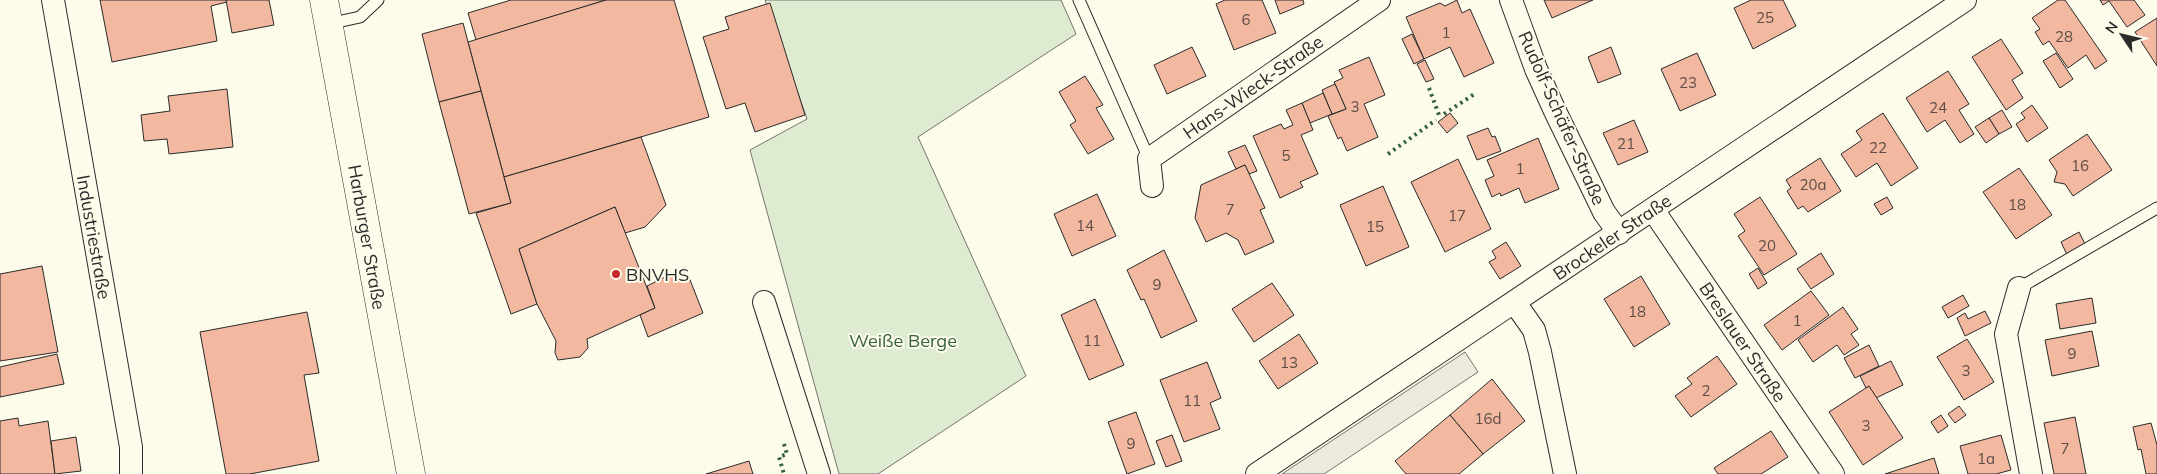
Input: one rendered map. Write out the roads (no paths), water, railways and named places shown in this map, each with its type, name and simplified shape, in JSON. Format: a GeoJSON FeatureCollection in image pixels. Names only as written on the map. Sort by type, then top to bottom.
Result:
{"type":"FeatureCollection","features":[{"type":"Feature","properties":{"kind":"main road","name":"Harburger Straße"},"geometry":{"type":"LineString","coordinates":[[326,12],[411,474]]}},
{"type":"Feature","properties":{"kind":"street","name":"Industriestraße"},"geometry":{"type":"LineString","coordinates":[[52,0],[131,447],[131,474]]}},
{"type":"Feature","properties":{"kind":"street","name":"Hans-Wieck-Straße"},"geometry":{"type":"LineString","coordinates":[[1150,159],[1379,0]]}},
{"type":"Feature","properties":{"kind":"street","name":"Rudolf-Schäfer-Straße"},"geometry":{"type":"LineString","coordinates":[[1511,0],[1536,69],[1555,111],[1604,212],[1619,232]]}},
{"type":"Feature","properties":{"kind":"street","name":"Brockeler Straße"},"geometry":{"type":"LineString","coordinates":[[1257,474],[1965,0]]}},
{"type":"Feature","properties":{"kind":"street"},"geometry":{"type":"LineString","coordinates":[[1150,159],[1152,186]]}},
{"type":"Feature","properties":{"kind":"street","name":"Breslauer Straße"},"geometry":{"type":"LineString","coordinates":[[1653,210],[1833,474]]}},
{"type":"Feature","properties":{"kind":"street"},"geometry":{"type":"LineString","coordinates":[[2019,288],[2006,334],[2031,474]]}},
{"type":"Feature","properties":{"kind":"street"},"geometry":{"type":"LineString","coordinates":[[764,302],[818,474]]}},
{"type":"Feature","properties":{"kind":"street"},"geometry":{"type":"LineString","coordinates":[[1515,302],[1534,330],[1565,474]]}},
{"type":"Feature","properties":{"kind":"lane"},"geometry":{"type":"LineString","coordinates":[[326,12],[360,17],[378,0]]}},
{"type":"Feature","properties":{"kind":"lane"},"geometry":{"type":"LineString","coordinates":[[1079,0],[1150,159]]}},
{"type":"Feature","properties":{"kind":"lane"},"geometry":{"type":"LineString","coordinates":[[2019,288],[2157,208]]}},
{"type":"Feature","properties":{"kind":"place","name":"BNVHS"},"geometry":{"type":"Point","coordinates":[616,274]}},
{"type":"Feature","properties":{"kind":"park label","name":"Weiße Berge"},"geometry":{"type":"Point","coordinates":[903,340]}}]}
